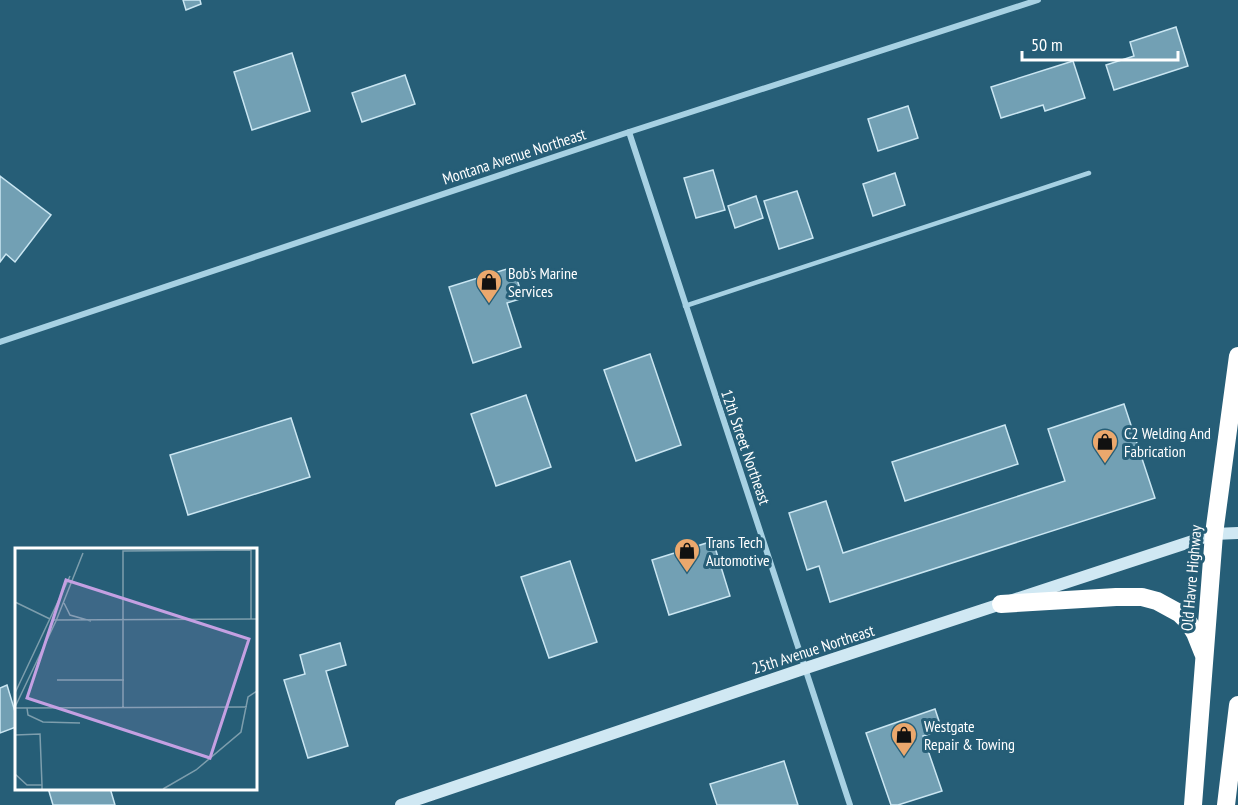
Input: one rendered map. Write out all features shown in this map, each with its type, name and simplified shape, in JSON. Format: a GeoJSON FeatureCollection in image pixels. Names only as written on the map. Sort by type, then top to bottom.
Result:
{"type":"FeatureCollection","features":[{"type":"Feature","properties":{"kind":"highway","name":"Old Havre Highway"},"geometry":{"type":"LineString","coordinates":[[1192,805],[1214,534],[1238,356]]}},
{"type":"Feature","properties":{"kind":"highway"},"geometry":{"type":"LineString","coordinates":[[1001,604],[1116,597],[1149,599],[1169,606],[1189,623],[1204,655]]}},
{"type":"Feature","properties":{"kind":"highway"},"geometry":{"type":"LineString","coordinates":[[1226,805],[1238,705]]}},
{"type":"Feature","properties":{"kind":"main road","name":"25th Avenue Northeast"},"geometry":{"type":"LineString","coordinates":[[401,805],[1214,534],[1238,533]]}},
{"type":"Feature","properties":{"kind":"street","name":"Montana Avenue Northeast"},"geometry":{"type":"LineString","coordinates":[[0,342],[629,132],[1038,0]]}},
{"type":"Feature","properties":{"kind":"street","name":"12th Street Northeast"},"geometry":{"type":"LineString","coordinates":[[629,132],[807,668],[850,805]]}},
{"type":"Feature","properties":{"kind":"lane"},"geometry":{"type":"LineString","coordinates":[[685,306],[1089,172]]}},
{"type":"Feature","properties":{"kind":"building"},"geometry":{"type":"Polygon","coordinates":[[[183,0],[200,0],[201,4],[186,10],[183,0]]]}},
{"type":"Feature","properties":{"kind":"building"},"geometry":{"type":"Polygon","coordinates":[[[1176,27],[1188,66],[1114,90],[1106,65],[1134,56],[1130,42],[1176,27]]]}},
{"type":"Feature","properties":{"kind":"building"},"geometry":{"type":"Polygon","coordinates":[[[292,53],[310,111],[252,130],[234,72],[292,53]]]}},
{"type":"Feature","properties":{"kind":"building"},"geometry":{"type":"Polygon","coordinates":[[[1073,61],[1085,98],[1045,111],[1043,105],[1001,118],[991,87],[1073,61]]]}},
{"type":"Feature","properties":{"kind":"building"},"geometry":{"type":"Polygon","coordinates":[[[405,75],[415,104],[362,122],[352,93],[405,75]]]}},
{"type":"Feature","properties":{"kind":"building"},"geometry":{"type":"Polygon","coordinates":[[[908,106],[918,138],[878,151],[868,119],[908,106]]]}},
{"type":"Feature","properties":{"kind":"building"},"geometry":{"type":"Polygon","coordinates":[[[713,170],[725,210],[696,218],[684,178],[713,170]]]}},
{"type":"Feature","properties":{"kind":"building"},"geometry":{"type":"Polygon","coordinates":[[[895,173],[905,205],[873,216],[863,184],[895,173]]]}},
{"type":"Feature","properties":{"kind":"building"},"geometry":{"type":"Polygon","coordinates":[[[0,176],[51,215],[15,262],[6,254],[0,262],[0,176]]]}},
{"type":"Feature","properties":{"kind":"building"},"geometry":{"type":"Polygon","coordinates":[[[797,191],[813,238],[779,249],[764,201],[797,191]]]}},
{"type":"Feature","properties":{"kind":"building"},"geometry":{"type":"Polygon","coordinates":[[[756,196],[763,218],[735,228],[728,206],[756,196]]]}},
{"type":"Feature","properties":{"kind":"building"},"geometry":{"type":"Polygon","coordinates":[[[513,267],[523,298],[507,303],[521,347],[473,363],[449,287],[513,267]]]}},
{"type":"Feature","properties":{"kind":"building"},"geometry":{"type":"Polygon","coordinates":[[[650,354],[681,445],[636,461],[604,370],[650,354]]]}},
{"type":"Feature","properties":{"kind":"building"},"geometry":{"type":"Polygon","coordinates":[[[526,395],[551,467],[496,486],[471,414],[526,395]]]}},
{"type":"Feature","properties":{"kind":"building"},"geometry":{"type":"Polygon","coordinates":[[[1124,404],[1155,498],[830,602],[819,566],[807,570],[789,513],[826,501],[843,553],[1065,481],[1048,429],[1124,404]]]}},
{"type":"Feature","properties":{"kind":"building"},"geometry":{"type":"Polygon","coordinates":[[[291,418],[310,477],[188,515],[170,455],[291,418]]]}},
{"type":"Feature","properties":{"kind":"building"},"geometry":{"type":"Polygon","coordinates":[[[1005,425],[1018,464],[905,501],[892,462],[1005,425]]]}},
{"type":"Feature","properties":{"kind":"building"},"geometry":{"type":"Polygon","coordinates":[[[713,541],[730,596],[669,615],[652,560],[713,541]]]}},
{"type":"Feature","properties":{"kind":"building"},"geometry":{"type":"Polygon","coordinates":[[[570,561],[597,642],[549,658],[521,577],[570,561]]]}},
{"type":"Feature","properties":{"kind":"building"},"geometry":{"type":"Polygon","coordinates":[[[340,643],[346,665],[326,671],[348,746],[308,758],[284,680],[305,674],[300,655],[340,643]]]}},
{"type":"Feature","properties":{"kind":"building"},"geometry":{"type":"Polygon","coordinates":[[[7,685],[15,712],[15,727],[0,733],[0,688],[7,685]]]}},
{"type":"Feature","properties":{"kind":"building"},"geometry":{"type":"Polygon","coordinates":[[[935,709],[942,730],[923,736],[942,791],[898,805],[891,805],[866,733],[935,709]]]}},
{"type":"Feature","properties":{"kind":"building"},"geometry":{"type":"Polygon","coordinates":[[[784,761],[798,805],[717,805],[710,784],[784,761]]]}},
{"type":"Feature","properties":{"kind":"building"},"geometry":{"type":"Polygon","coordinates":[[[49,790],[111,790],[115,805],[53,805],[49,790]]]}},
{"type":"Feature","properties":{"kind":"place","name":"Bob's Marine Services"},"geometry":{"type":"Point","coordinates":[489,305]}},
{"type":"Feature","properties":{"kind":"place","name":"C2 Welding And Fabrication"},"geometry":{"type":"Point","coordinates":[1105,465]}},
{"type":"Feature","properties":{"kind":"place","name":"Trans Tech Automotive"},"geometry":{"type":"Point","coordinates":[687,574]}},
{"type":"Feature","properties":{"kind":"place","name":"Westgate Repair & Towing"},"geometry":{"type":"Point","coordinates":[904,758]}}]}
